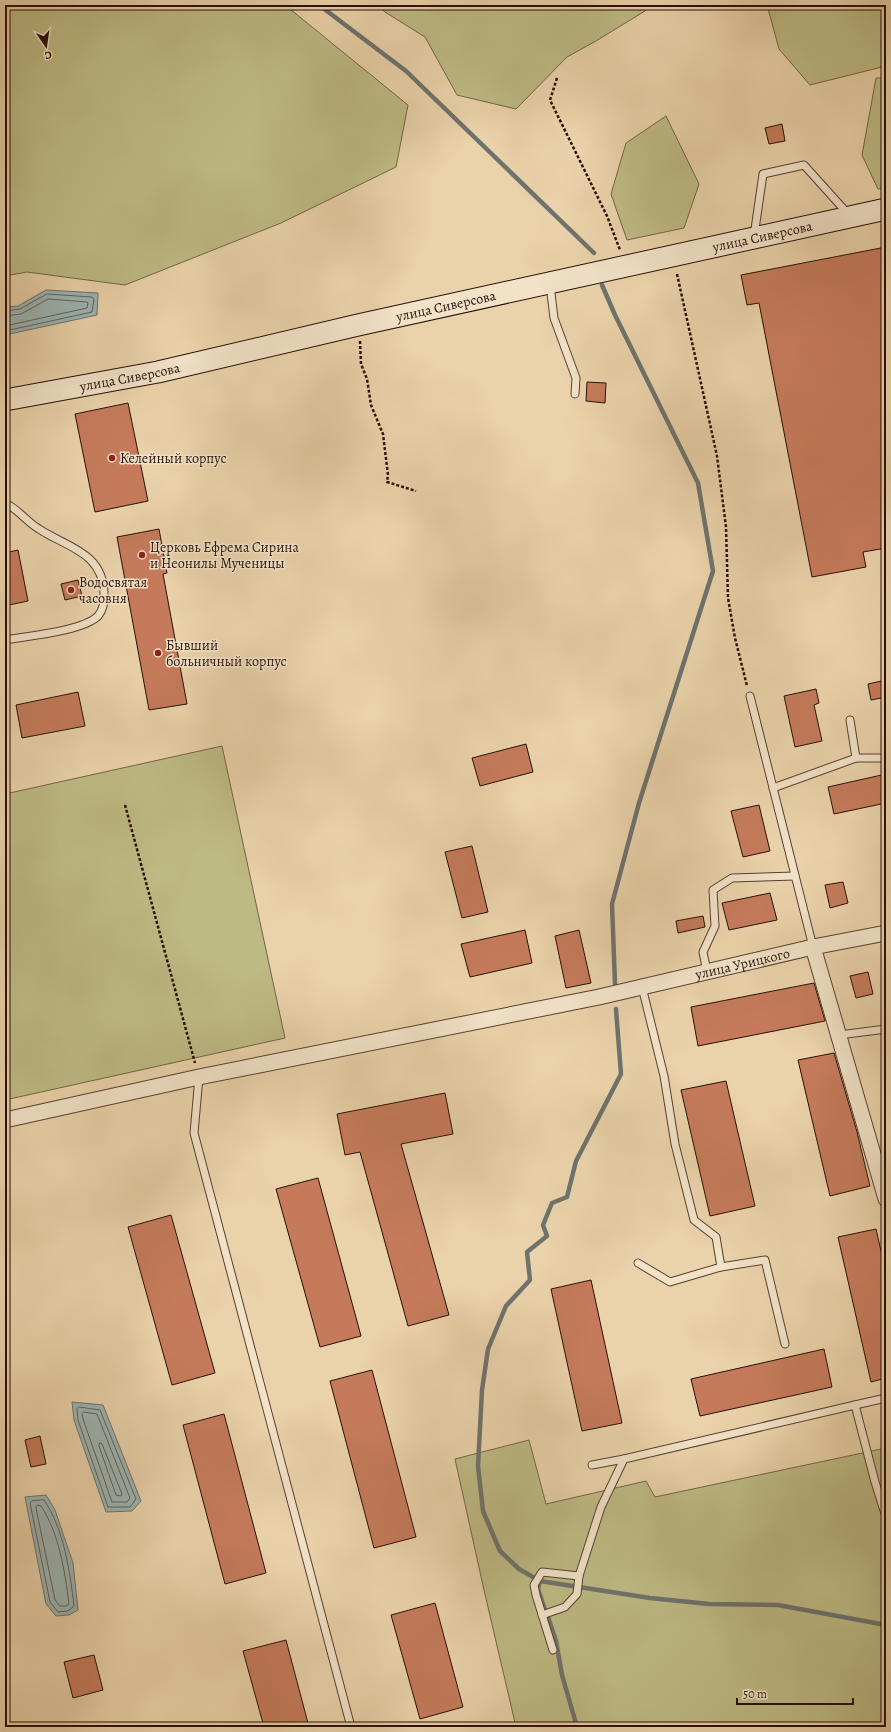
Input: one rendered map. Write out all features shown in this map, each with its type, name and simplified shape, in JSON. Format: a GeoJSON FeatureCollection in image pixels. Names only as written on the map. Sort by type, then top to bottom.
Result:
{"type":"FeatureCollection","features":[{"type":"Feature","properties":{"kind":"street","name":"улица Сиверсова"},"geometry":{"type":"LineString","coordinates":[[5,400],[158,372],[358,325],[886,209]]}},
{"type":"Feature","properties":{"kind":"street","name":"улица Урицкого"},"geometry":{"type":"LineString","coordinates":[[5,1120],[199,1077],[599,997],[813,948],[886,933]]}},
{"type":"Feature","properties":{"kind":"street"},"geometry":{"type":"LineString","coordinates":[[813,948],[886,1199]]}},
{"type":"Feature","properties":{"kind":"lane"},"geometry":{"type":"LineString","coordinates":[[753,238],[763,174],[770,172],[804,165],[851,216]]}},
{"type":"Feature","properties":{"kind":"lane"},"geometry":{"type":"LineString","coordinates":[[549,283],[554,318],[576,378],[575,394]]}},
{"type":"Feature","properties":{"kind":"lane"},"geometry":{"type":"LineString","coordinates":[[5,504],[45,533],[74,547],[93,561],[100,575],[104,589],[104,605],[99,615],[76,627],[5,640]]}},
{"type":"Feature","properties":{"kind":"lane"},"geometry":{"type":"LineString","coordinates":[[750,696],[813,948]]}},
{"type":"Feature","properties":{"kind":"lane"},"geometry":{"type":"LineString","coordinates":[[850,720],[856,758]]}},
{"type":"Feature","properties":{"kind":"lane"},"geometry":{"type":"LineString","coordinates":[[773,788],[856,758],[886,758]]}},
{"type":"Feature","properties":{"kind":"lane"},"geometry":{"type":"LineString","coordinates":[[707,972],[703,952],[715,926],[713,890],[732,878],[795,876]]}},
{"type":"Feature","properties":{"kind":"lane"},"geometry":{"type":"LineString","coordinates":[[642,987],[664,1076],[675,1144],[694,1220],[716,1237],[722,1267]]}},
{"type":"Feature","properties":{"kind":"lane"},"geometry":{"type":"LineString","coordinates":[[839,1035],[886,1029]]}},
{"type":"Feature","properties":{"kind":"lane"},"geometry":{"type":"LineString","coordinates":[[199,1077],[194,1133],[351,1727]]}},
{"type":"Feature","properties":{"kind":"lane"},"geometry":{"type":"LineString","coordinates":[[638,1263],[670,1282],[722,1267],[765,1260],[785,1344]]}},
{"type":"Feature","properties":{"kind":"lane"},"geometry":{"type":"LineString","coordinates":[[592,1465],[624,1459],[886,1398]]}},
{"type":"Feature","properties":{"kind":"lane"},"geometry":{"type":"LineString","coordinates":[[855,1405],[875,1482],[886,1517]]}},
{"type":"Feature","properties":{"kind":"lane"},"geometry":{"type":"LineString","coordinates":[[542,1615],[565,1607],[577,1594],[579,1576],[601,1507],[624,1459]]}},
{"type":"Feature","properties":{"kind":"lane"},"geometry":{"type":"LineString","coordinates":[[553,1650],[534,1585],[542,1572],[579,1576]]}},
{"type":"Feature","properties":{"kind":"path"},"geometry":{"type":"LineString","coordinates":[[557,78],[550,100],[607,216],[626,266]]}},
{"type":"Feature","properties":{"kind":"path"},"geometry":{"type":"LineString","coordinates":[[673,256],[717,456],[726,526],[728,598],[750,696]]}},
{"type":"Feature","properties":{"kind":"path"},"geometry":{"type":"LineString","coordinates":[[358,325],[361,347],[361,364],[367,379],[371,405],[383,434],[388,475],[386,482],[416,491]]}},
{"type":"Feature","properties":{"kind":"path"},"geometry":{"type":"LineString","coordinates":[[125,805],[199,1077]]}},
{"type":"Feature","properties":{"kind":"shaded area"},"geometry":{"type":"Polygon","coordinates":[[[5,5],[285,5],[408,105],[396,167],[281,223],[125,285],[27,272],[5,276],[5,5]]]}},
{"type":"Feature","properties":{"kind":"shaded area"},"geometry":{"type":"Polygon","coordinates":[[[378,5],[646,5],[645,11],[567,57],[516,109],[457,95],[425,37],[385,12],[378,5]]]}},
{"type":"Feature","properties":{"kind":"shaded area"},"geometry":{"type":"Polygon","coordinates":[[[767,5],[886,5],[886,66],[810,85],[779,49],[767,5]]]}},
{"type":"Feature","properties":{"kind":"shaded area"},"geometry":{"type":"Polygon","coordinates":[[[876,78],[886,78],[886,188],[878,189],[862,155],[876,78]]]}},
{"type":"Feature","properties":{"kind":"shaded area"},"geometry":{"type":"Polygon","coordinates":[[[666,116],[699,184],[684,228],[627,240],[611,194],[626,143],[666,116]]]}},
{"type":"Feature","properties":{"kind":"shaded area"},"geometry":{"type":"Polygon","coordinates":[[[222,746],[285,1038],[5,1100],[5,794],[222,746]]]}},
{"type":"Feature","properties":{"kind":"shaded area"},"geometry":{"type":"Polygon","coordinates":[[[529,1440],[546,1504],[646,1481],[655,1497],[886,1448],[886,1727],[516,1727],[455,1459],[529,1440]]]}},
{"type":"Feature","properties":{"kind":"water"},"geometry":{"type":"Polygon","coordinates":[[[46,290],[98,293],[97,315],[5,335],[5,307],[18,306],[46,290]]]}},
{"type":"Feature","properties":{"kind":"water"},"geometry":{"type":"Polygon","coordinates":[[[72,1402],[103,1405],[141,1501],[132,1511],[106,1512],[74,1420],[72,1402]]]}},
{"type":"Feature","properties":{"kind":"water"},"geometry":{"type":"Polygon","coordinates":[[[46,1495],[55,1510],[73,1563],[78,1610],[69,1615],[56,1616],[46,1604],[25,1497],[46,1495]]]}},
{"type":"Feature","properties":{"kind":"building"},"geometry":{"type":"Polygon","coordinates":[[[782,124],[785,141],[769,144],[765,128],[782,124]]]}},
{"type":"Feature","properties":{"kind":"building"},"geometry":{"type":"Polygon","coordinates":[[[886,247],[886,548],[863,552],[866,567],[812,577],[759,303],[747,305],[741,275],[886,247]]]}},
{"type":"Feature","properties":{"kind":"building"},"geometry":{"type":"Polygon","coordinates":[[[587,382],[606,383],[605,403],[586,401],[587,382]]]}},
{"type":"Feature","properties":{"kind":"building","name":"Келейный корпус"},"geometry":{"type":"Polygon","coordinates":[[[128,403],[148,501],[95,512],[75,414],[128,403]]]}},
{"type":"Feature","properties":{"kind":"building","name":"Бывший больничный корпус"},"geometry":{"type":"Polygon","coordinates":[[[159,529],[167,573],[163,574],[187,704],[149,710],[117,537],[159,529]]]}},
{"type":"Feature","properties":{"kind":"building"},"geometry":{"type":"Polygon","coordinates":[[[18,550],[28,601],[9,605],[7,594],[5,594],[5,553],[18,550]]]}},
{"type":"Feature","properties":{"kind":"building","name":"Водосвятая часовня"},"geometry":{"type":"Polygon","coordinates":[[[78,580],[82,596],[65,600],[61,584],[78,580]]]}},
{"type":"Feature","properties":{"kind":"building"},"geometry":{"type":"Polygon","coordinates":[[[886,680],[886,697],[871,700],[868,684],[886,680]]]}},
{"type":"Feature","properties":{"kind":"building"},"geometry":{"type":"Polygon","coordinates":[[[816,689],[819,703],[814,705],[822,741],[795,747],[784,696],[816,689]]]}},
{"type":"Feature","properties":{"kind":"building"},"geometry":{"type":"Polygon","coordinates":[[[78,692],[85,726],[22,738],[16,705],[78,692]]]}},
{"type":"Feature","properties":{"kind":"building"},"geometry":{"type":"Polygon","coordinates":[[[526,744],[533,772],[480,786],[472,758],[526,744]]]}},
{"type":"Feature","properties":{"kind":"building"},"geometry":{"type":"Polygon","coordinates":[[[886,774],[886,803],[834,814],[828,787],[886,774]]]}},
{"type":"Feature","properties":{"kind":"building"},"geometry":{"type":"Polygon","coordinates":[[[759,805],[770,851],[743,857],[731,811],[759,805]]]}},
{"type":"Feature","properties":{"kind":"building"},"geometry":{"type":"Polygon","coordinates":[[[472,846],[488,912],[462,918],[445,852],[472,846]]]}},
{"type":"Feature","properties":{"kind":"building"},"geometry":{"type":"Polygon","coordinates":[[[843,882],[848,903],[830,908],[825,885],[843,882]]]}},
{"type":"Feature","properties":{"kind":"building"},"geometry":{"type":"Polygon","coordinates":[[[770,893],[777,920],[729,930],[722,903],[770,893]]]}},
{"type":"Feature","properties":{"kind":"building"},"geometry":{"type":"Polygon","coordinates":[[[703,916],[705,927],[678,933],[676,921],[703,916]]]}},
{"type":"Feature","properties":{"kind":"building"},"geometry":{"type":"Polygon","coordinates":[[[525,930],[532,963],[470,977],[461,944],[525,930]]]}},
{"type":"Feature","properties":{"kind":"building"},"geometry":{"type":"Polygon","coordinates":[[[579,930],[591,983],[566,988],[555,936],[579,930]]]}},
{"type":"Feature","properties":{"kind":"building"},"geometry":{"type":"Polygon","coordinates":[[[868,972],[873,994],[856,998],[850,976],[868,972]]]}},
{"type":"Feature","properties":{"kind":"building"},"geometry":{"type":"Polygon","coordinates":[[[814,983],[825,1021],[698,1046],[691,1007],[814,983]]]}},
{"type":"Feature","properties":{"kind":"building"},"geometry":{"type":"Polygon","coordinates":[[[834,1053],[857,1132],[870,1186],[830,1196],[798,1060],[834,1053]]]}},
{"type":"Feature","properties":{"kind":"building"},"geometry":{"type":"Polygon","coordinates":[[[726,1081],[755,1206],[710,1216],[681,1090],[726,1081]]]}},
{"type":"Feature","properties":{"kind":"building"},"geometry":{"type":"Polygon","coordinates":[[[445,1093],[453,1134],[401,1144],[449,1315],[408,1326],[360,1152],[345,1155],[337,1114],[445,1093]]]}},
{"type":"Feature","properties":{"kind":"building"},"geometry":{"type":"Polygon","coordinates":[[[318,1178],[361,1336],[320,1347],[276,1189],[318,1178]]]}},
{"type":"Feature","properties":{"kind":"building"},"geometry":{"type":"Polygon","coordinates":[[[171,1215],[215,1373],[172,1385],[128,1227],[171,1215]]]}},
{"type":"Feature","properties":{"kind":"building"},"geometry":{"type":"Polygon","coordinates":[[[876,1229],[886,1273],[886,1378],[871,1382],[838,1237],[876,1229]]]}},
{"type":"Feature","properties":{"kind":"building"},"geometry":{"type":"Polygon","coordinates":[[[591,1280],[622,1423],[582,1431],[551,1289],[591,1280]]]}},
{"type":"Feature","properties":{"kind":"building"},"geometry":{"type":"Polygon","coordinates":[[[824,1349],[832,1387],[700,1416],[691,1379],[824,1349]]]}},
{"type":"Feature","properties":{"kind":"building"},"geometry":{"type":"Polygon","coordinates":[[[372,1370],[416,1537],[374,1548],[330,1381],[372,1370]]]}},
{"type":"Feature","properties":{"kind":"building"},"geometry":{"type":"Polygon","coordinates":[[[224,1414],[266,1573],[225,1584],[183,1425],[224,1414]]]}},
{"type":"Feature","properties":{"kind":"building"},"geometry":{"type":"Polygon","coordinates":[[[40,1436],[46,1464],[31,1467],[25,1440],[40,1436]]]}},
{"type":"Feature","properties":{"kind":"building"},"geometry":{"type":"Polygon","coordinates":[[[435,1603],[463,1707],[420,1719],[391,1615],[435,1603]]]}},
{"type":"Feature","properties":{"kind":"building"},"geometry":{"type":"Polygon","coordinates":[[[286,1640],[309,1727],[264,1727],[243,1651],[286,1640]]]}},
{"type":"Feature","properties":{"kind":"building"},"geometry":{"type":"Polygon","coordinates":[[[94,1655],[103,1690],[73,1698],[64,1662],[94,1655]]]}},
{"type":"Feature","properties":{"kind":"waterway"},"geometry":{"type":"LineString","coordinates":[[319,5],[406,71],[594,253]]}},
{"type":"Feature","properties":{"kind":"waterway"},"geometry":{"type":"LineString","coordinates":[[602,285],[615,315],[698,483],[713,571],[639,803],[612,904],[615,984]]}},
{"type":"Feature","properties":{"kind":"waterway"},"geometry":{"type":"LineString","coordinates":[[616,1009],[621,1074],[576,1161],[567,1197],[552,1203],[543,1225],[547,1236],[527,1252],[530,1280],[506,1306],[488,1349],[482,1390],[478,1466],[483,1511],[500,1551],[519,1569],[540,1581],[650,1598],[709,1604],[778,1605],[886,1625]]}},
{"type":"Feature","properties":{"kind":"waterway"},"geometry":{"type":"LineString","coordinates":[[540,1581],[538,1589],[545,1610]]}},
{"type":"Feature","properties":{"kind":"waterway"},"geometry":{"type":"LineString","coordinates":[[548,1617],[556,1641],[562,1675],[577,1727]]}},
{"type":"Feature","properties":{"kind":"place","name":"Келейный корпус"},"geometry":{"type":"Point","coordinates":[112,458]}},
{"type":"Feature","properties":{"kind":"place","name":"Церковь Ефрема Сирина и Неонилы Мученицы"},"geometry":{"type":"Point","coordinates":[142,555]}},
{"type":"Feature","properties":{"kind":"place","name":"Водосвятая часовня"},"geometry":{"type":"Point","coordinates":[71,590]}},
{"type":"Feature","properties":{"kind":"place","name":"Бывший больничный корпус"},"geometry":{"type":"Point","coordinates":[158,653]}}]}
